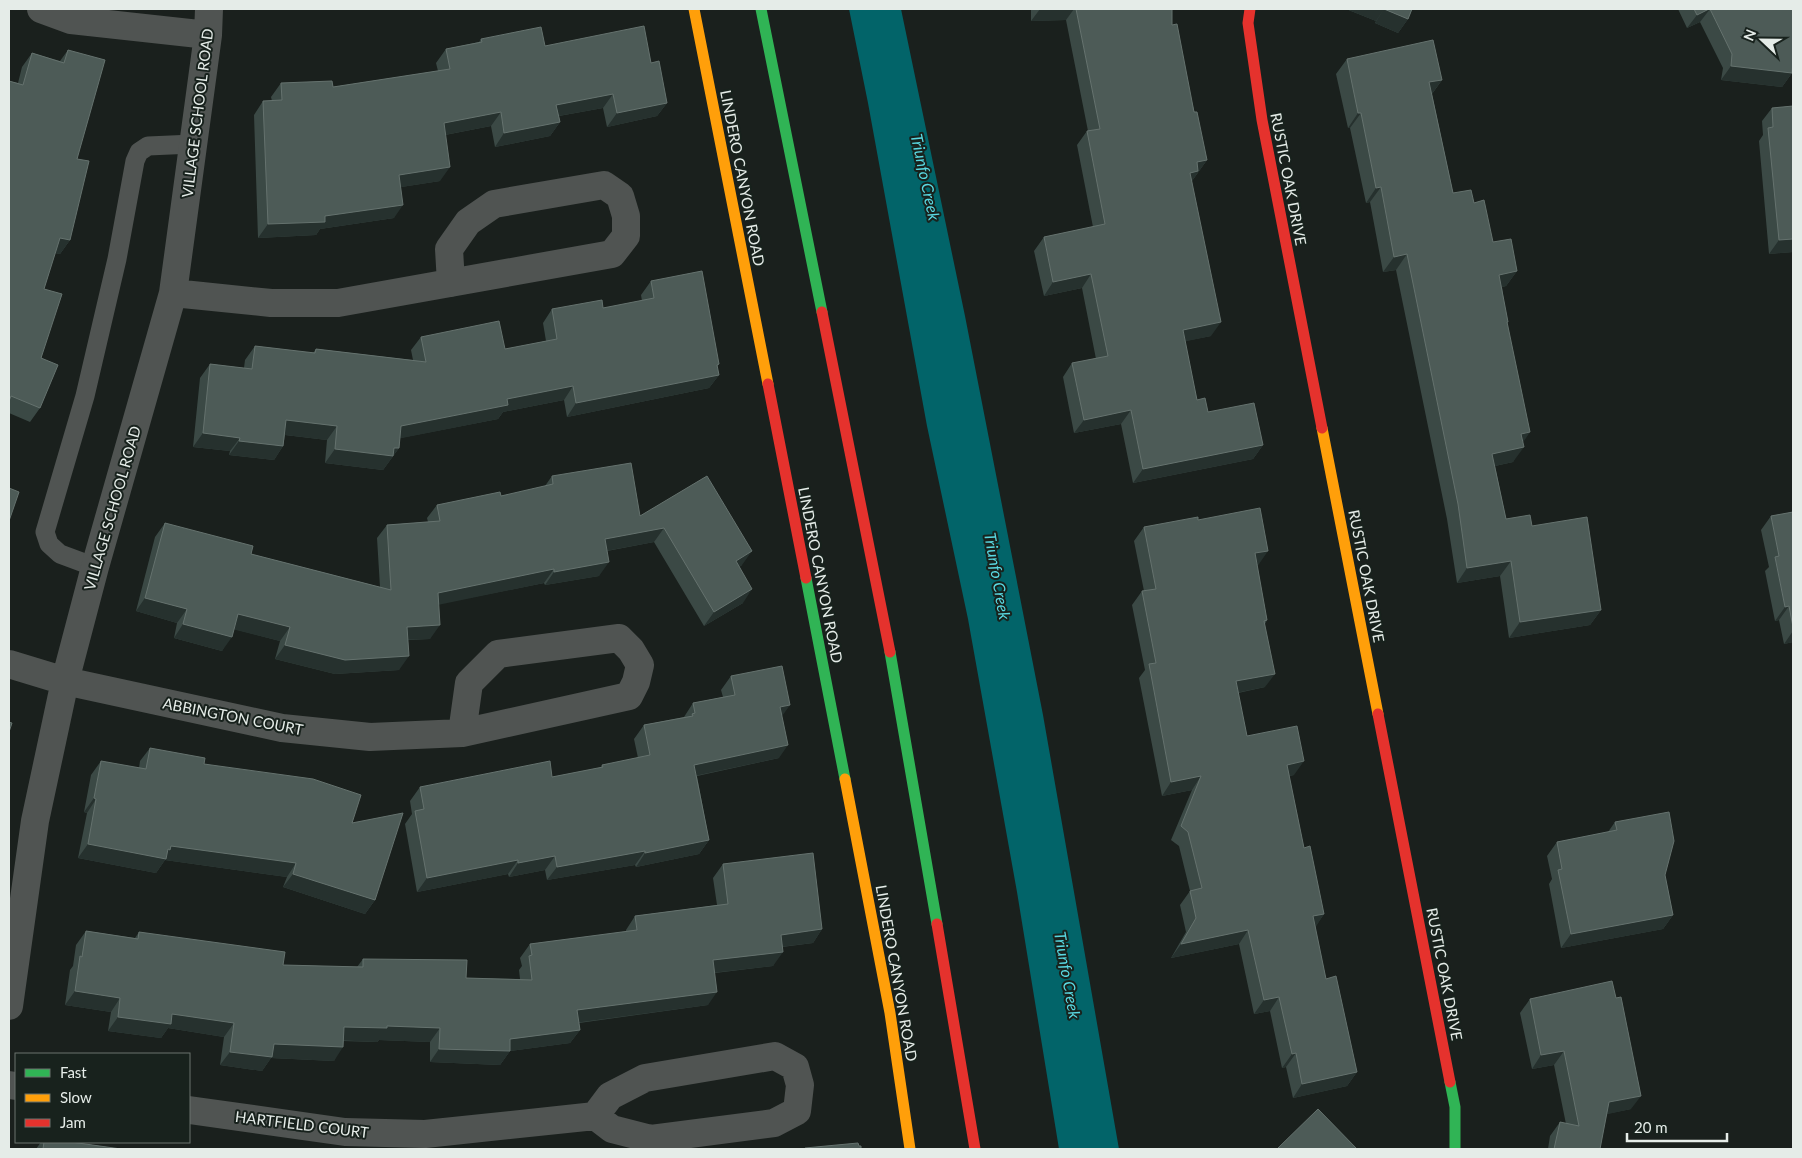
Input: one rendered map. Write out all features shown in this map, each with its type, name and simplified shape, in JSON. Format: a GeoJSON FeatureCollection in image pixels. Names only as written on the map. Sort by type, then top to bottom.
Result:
{"type":"FeatureCollection","features":[{"type":"Feature","properties":{"kind":"street"},"geometry":{"type":"LineString","coordinates":[[41,9],[71,20],[208,22]]}},
{"type":"Feature","properties":{"kind":"street","name":"LINDERO CANYON ROAD"},"geometry":{"type":"LineString","coordinates":[[694,9],[886,993],[910,1149]]}},
{"type":"Feature","properties":{"kind":"street"},"geometry":{"type":"LineString","coordinates":[[761,9],[895,678],[974,1149]]}},
{"type":"Feature","properties":{"kind":"street","name":"RUSTIC OAK DRIVE"},"geometry":{"type":"LineString","coordinates":[[1250,9],[1248,23],[1262,120],[1456,1108],[1455,1149]]}},
{"type":"Feature","properties":{"kind":"street","name":"VILLAGE SCHOOL ROAD"},"geometry":{"type":"LineString","coordinates":[[9,1006],[35,821],[65,681],[94,567],[173,293],[208,22]]}},
{"type":"Feature","properties":{"kind":"street"},"geometry":{"type":"LineString","coordinates":[[173,293],[270,303],[338,303],[451,283],[612,254],[626,236],[626,216],[620,196],[604,186],[494,204],[468,222],[449,249],[451,283]]}},
{"type":"Feature","properties":{"kind":"street","name":"ABBINGTON COURT"},"geometry":{"type":"LineString","coordinates":[[9,664],[65,681],[282,728],[370,737],[462,733],[629,696],[636,682],[640,665],[631,650],[619,638],[498,654],[469,683],[462,733]]}},
{"type":"Feature","properties":{"kind":"street"},"geometry":{"type":"LineString","coordinates":[[775,1056],[795,1067],[800,1085],[797,1111],[774,1124],[651,1139],[612,1129],[595,1116],[610,1096],[644,1078],[775,1056]]}},
{"type":"Feature","properties":{"kind":"street","name":"HARTFIELD COURT"},"geometry":{"type":"LineString","coordinates":[[190,1110],[344,1132],[425,1134],[595,1116]]}},
{"type":"Feature","properties":{"kind":"lane"},"geometry":{"type":"LineString","coordinates":[[94,567],[60,554],[49,544],[45,532],[85,396],[118,259],[135,162],[139,152],[148,146],[193,144]]}},
{"type":"Feature","properties":{"kind":"water","name":"Triunfo Creek"},"geometry":{"type":"Polygon","coordinates":[[[849,9],[901,9],[965,316],[1043,715],[1119,1149],[1059,1149],[1017,892],[968,619],[927,426],[849,9]]]}},
{"type":"Feature","properties":{"kind":"building"},"geometry":{"type":"Polygon","coordinates":[[[1076,9],[1172,9],[1172,25],[1177,24],[1194,112],[1197,112],[1207,160],[1197,162],[1198,171],[1190,173],[1221,322],[1183,330],[1197,400],[1205,398],[1208,412],[1254,403],[1263,445],[1143,469],[1131,410],[1084,420],[1072,363],[1108,356],[1091,274],[1053,282],[1044,237],[1105,224],[1087,131],[1100,129],[1076,9]]]}},
{"type":"Feature","properties":{"kind":"building"},"geometry":{"type":"Polygon","coordinates":[[[1384,9],[1412,9],[1408,19],[1384,9]]]}},
{"type":"Feature","properties":{"kind":"building"},"geometry":{"type":"Polygon","coordinates":[[[1694,9],[1709,9],[1697,15],[1694,9]]]}},
{"type":"Feature","properties":{"kind":"building"},"geometry":{"type":"Polygon","coordinates":[[[1710,9],[1793,9],[1792,73],[1731,66],[1732,54],[1710,9]]]}},
{"type":"Feature","properties":{"kind":"building"},"geometry":{"type":"Polygon","coordinates":[[[644,26],[651,63],[659,61],[667,103],[617,113],[613,94],[556,105],[560,122],[504,133],[501,112],[444,123],[450,167],[399,175],[403,205],[325,216],[325,222],[268,224],[263,101],[282,100],[281,83],[332,81],[333,87],[450,69],[446,49],[482,42],[481,39],[541,27],[545,46],[644,26]]]}},
{"type":"Feature","properties":{"kind":"building"},"geometry":{"type":"Polygon","coordinates":[[[1433,40],[1442,80],[1429,82],[1453,193],[1471,190],[1474,203],[1484,200],[1493,242],[1511,239],[1517,271],[1499,275],[1530,432],[1521,434],[1524,447],[1492,454],[1506,519],[1530,515],[1532,526],[1587,517],[1601,610],[1520,622],[1511,561],[1467,568],[1458,504],[1407,254],[1394,257],[1381,187],[1376,188],[1361,113],[1358,113],[1347,59],[1433,40]]]}},
{"type":"Feature","properties":{"kind":"building"},"geometry":{"type":"Polygon","coordinates":[[[68,50],[105,60],[77,159],[89,161],[70,240],[60,238],[44,289],[62,294],[41,358],[58,365],[40,408],[11,396],[9,401],[9,81],[23,85],[32,53],[64,63],[68,50]]]}},
{"type":"Feature","properties":{"kind":"building"},"geometry":{"type":"Polygon","coordinates":[[[1793,106],[1793,239],[1779,240],[1768,128],[1773,127],[1772,108],[1793,106]]]}},
{"type":"Feature","properties":{"kind":"building"},"geometry":{"type":"Polygon","coordinates":[[[702,271],[719,364],[717,365],[719,375],[576,403],[573,386],[507,399],[508,405],[401,426],[399,448],[394,448],[393,456],[335,449],[337,426],[286,420],[283,446],[239,441],[240,438],[203,433],[210,364],[252,369],[255,346],[315,353],[316,349],[426,362],[421,337],[499,321],[505,349],[557,339],[552,309],[602,300],[603,308],[654,298],[651,281],[702,271]]]}},
{"type":"Feature","properties":{"kind":"building"},"geometry":{"type":"Polygon","coordinates":[[[631,463],[640,516],[707,476],[752,551],[736,561],[752,589],[714,612],[664,528],[605,539],[609,562],[554,572],[554,569],[438,593],[440,625],[407,627],[409,656],[345,660],[285,645],[290,627],[238,614],[232,637],[183,624],[187,609],[145,598],[165,523],[253,546],[251,554],[391,590],[387,525],[440,521],[437,505],[500,492],[501,496],[553,484],[552,476],[631,463]]]}},
{"type":"Feature","properties":{"kind":"building"},"geometry":{"type":"Polygon","coordinates":[[[9,488],[19,492],[9,521],[9,488]]]}},
{"type":"Feature","properties":{"kind":"building"},"geometry":{"type":"Polygon","coordinates":[[[1260,508],[1268,551],[1255,553],[1267,620],[1264,621],[1275,674],[1236,681],[1247,736],[1297,726],[1304,761],[1287,765],[1304,848],[1310,846],[1324,914],[1313,916],[1326,979],[1336,976],[1357,1072],[1302,1084],[1296,1053],[1292,1054],[1279,997],[1264,1000],[1248,930],[1181,944],[1196,918],[1190,891],[1202,888],[1188,832],[1181,826],[1201,776],[1171,782],[1149,664],[1156,663],[1142,591],[1156,589],[1144,527],[1198,517],[1198,520],[1260,508]]]}},
{"type":"Feature","properties":{"kind":"building"},"geometry":{"type":"Polygon","coordinates":[[[1793,512],[1793,627],[1789,606],[1785,607],[1775,557],[1779,556],[1771,516],[1793,512]]]}},
{"type":"Feature","properties":{"kind":"building"},"geometry":{"type":"Polygon","coordinates":[[[782,666],[790,705],[780,707],[788,745],[694,765],[709,840],[645,853],[645,851],[557,867],[555,856],[518,863],[518,860],[427,878],[415,811],[424,809],[420,787],[550,761],[552,777],[650,755],[644,725],[693,716],[692,714],[695,713],[693,703],[735,695],[731,676],[782,666]]]}},
{"type":"Feature","properties":{"kind":"building"},"geometry":{"type":"Polygon","coordinates":[[[150,748],[205,758],[204,764],[313,779],[361,795],[352,823],[403,813],[375,900],[293,874],[296,863],[171,846],[170,850],[168,849],[166,859],[88,844],[101,761],[146,769],[150,748]]]}},
{"type":"Feature","properties":{"kind":"building"},"geometry":{"type":"Polygon","coordinates":[[[1669,812],[1674,841],[1665,875],[1673,915],[1571,934],[1558,870],[1562,869],[1557,842],[1617,830],[1615,822],[1669,812]]]}},
{"type":"Feature","properties":{"kind":"building"},"geometry":{"type":"Polygon","coordinates":[[[813,853],[822,929],[781,935],[783,952],[713,960],[717,992],[577,1010],[580,1030],[510,1039],[510,1051],[439,1049],[440,1028],[387,1026],[387,1028],[344,1027],[343,1047],[274,1044],[272,1057],[230,1052],[234,1023],[172,1014],[171,1024],[118,1017],[120,998],[75,991],[86,931],[138,939],[139,932],[285,952],[283,965],[363,967],[363,959],[467,960],[466,978],[532,980],[529,956],[532,955],[530,944],[637,930],[635,916],[728,904],[723,864],[813,853]]]}},
{"type":"Feature","properties":{"kind":"building"},"geometry":{"type":"Polygon","coordinates":[[[1612,981],[1616,998],[1621,997],[1641,1096],[1609,1102],[1600,1149],[1554,1149],[1560,1122],[1579,1126],[1564,1051],[1541,1055],[1530,999],[1612,981]]]}},
{"type":"Feature","properties":{"kind":"building"},"geometry":{"type":"Polygon","coordinates":[[[1318,1109],[1357,1149],[1277,1149],[1318,1109]]]}},
{"type":"Feature","properties":{"kind":"building"},"geometry":{"type":"Polygon","coordinates":[[[44,1143],[78,1143],[121,1149],[43,1149],[44,1143]]]}},
{"type":"Feature","properties":{"kind":"building"},"geometry":{"type":"Polygon","coordinates":[[[858,1143],[861,1149],[805,1149],[805,1148],[858,1143]]]}},
{"type":"Feature","properties":{"kind":"traffic: fast"},"geometry":{"type":"LineString","coordinates":[[761,9],[822,312]]}},
{"type":"Feature","properties":{"kind":"traffic: fast"},"geometry":{"type":"LineString","coordinates":[[806,578],[845,779]]}},
{"type":"Feature","properties":{"kind":"traffic: fast"},"geometry":{"type":"LineString","coordinates":[[890,652],[937,924]]}},
{"type":"Feature","properties":{"kind":"traffic: fast"},"geometry":{"type":"LineString","coordinates":[[1450,1082],[1455,1107],[1455,1149]]}},
{"type":"Feature","properties":{"kind":"traffic: slow"},"geometry":{"type":"LineString","coordinates":[[694,9],[768,384]]}},
{"type":"Feature","properties":{"kind":"traffic: slow"},"geometry":{"type":"LineString","coordinates":[[1322,428],[1378,714]]}},
{"type":"Feature","properties":{"kind":"traffic: slow"},"geometry":{"type":"LineString","coordinates":[[845,779],[890,1013],[910,1149]]}},
{"type":"Feature","properties":{"kind":"traffic: jam"},"geometry":{"type":"LineString","coordinates":[[1250,9],[1248,23],[1262,120],[1322,428]]}},
{"type":"Feature","properties":{"kind":"traffic: jam"},"geometry":{"type":"LineString","coordinates":[[822,312],[890,652]]}},
{"type":"Feature","properties":{"kind":"traffic: jam"},"geometry":{"type":"LineString","coordinates":[[768,384],[806,578]]}},
{"type":"Feature","properties":{"kind":"traffic: jam"},"geometry":{"type":"LineString","coordinates":[[1378,714],[1450,1082]]}},
{"type":"Feature","properties":{"kind":"traffic: jam"},"geometry":{"type":"LineString","coordinates":[[937,924],[975,1149]]}}]}
